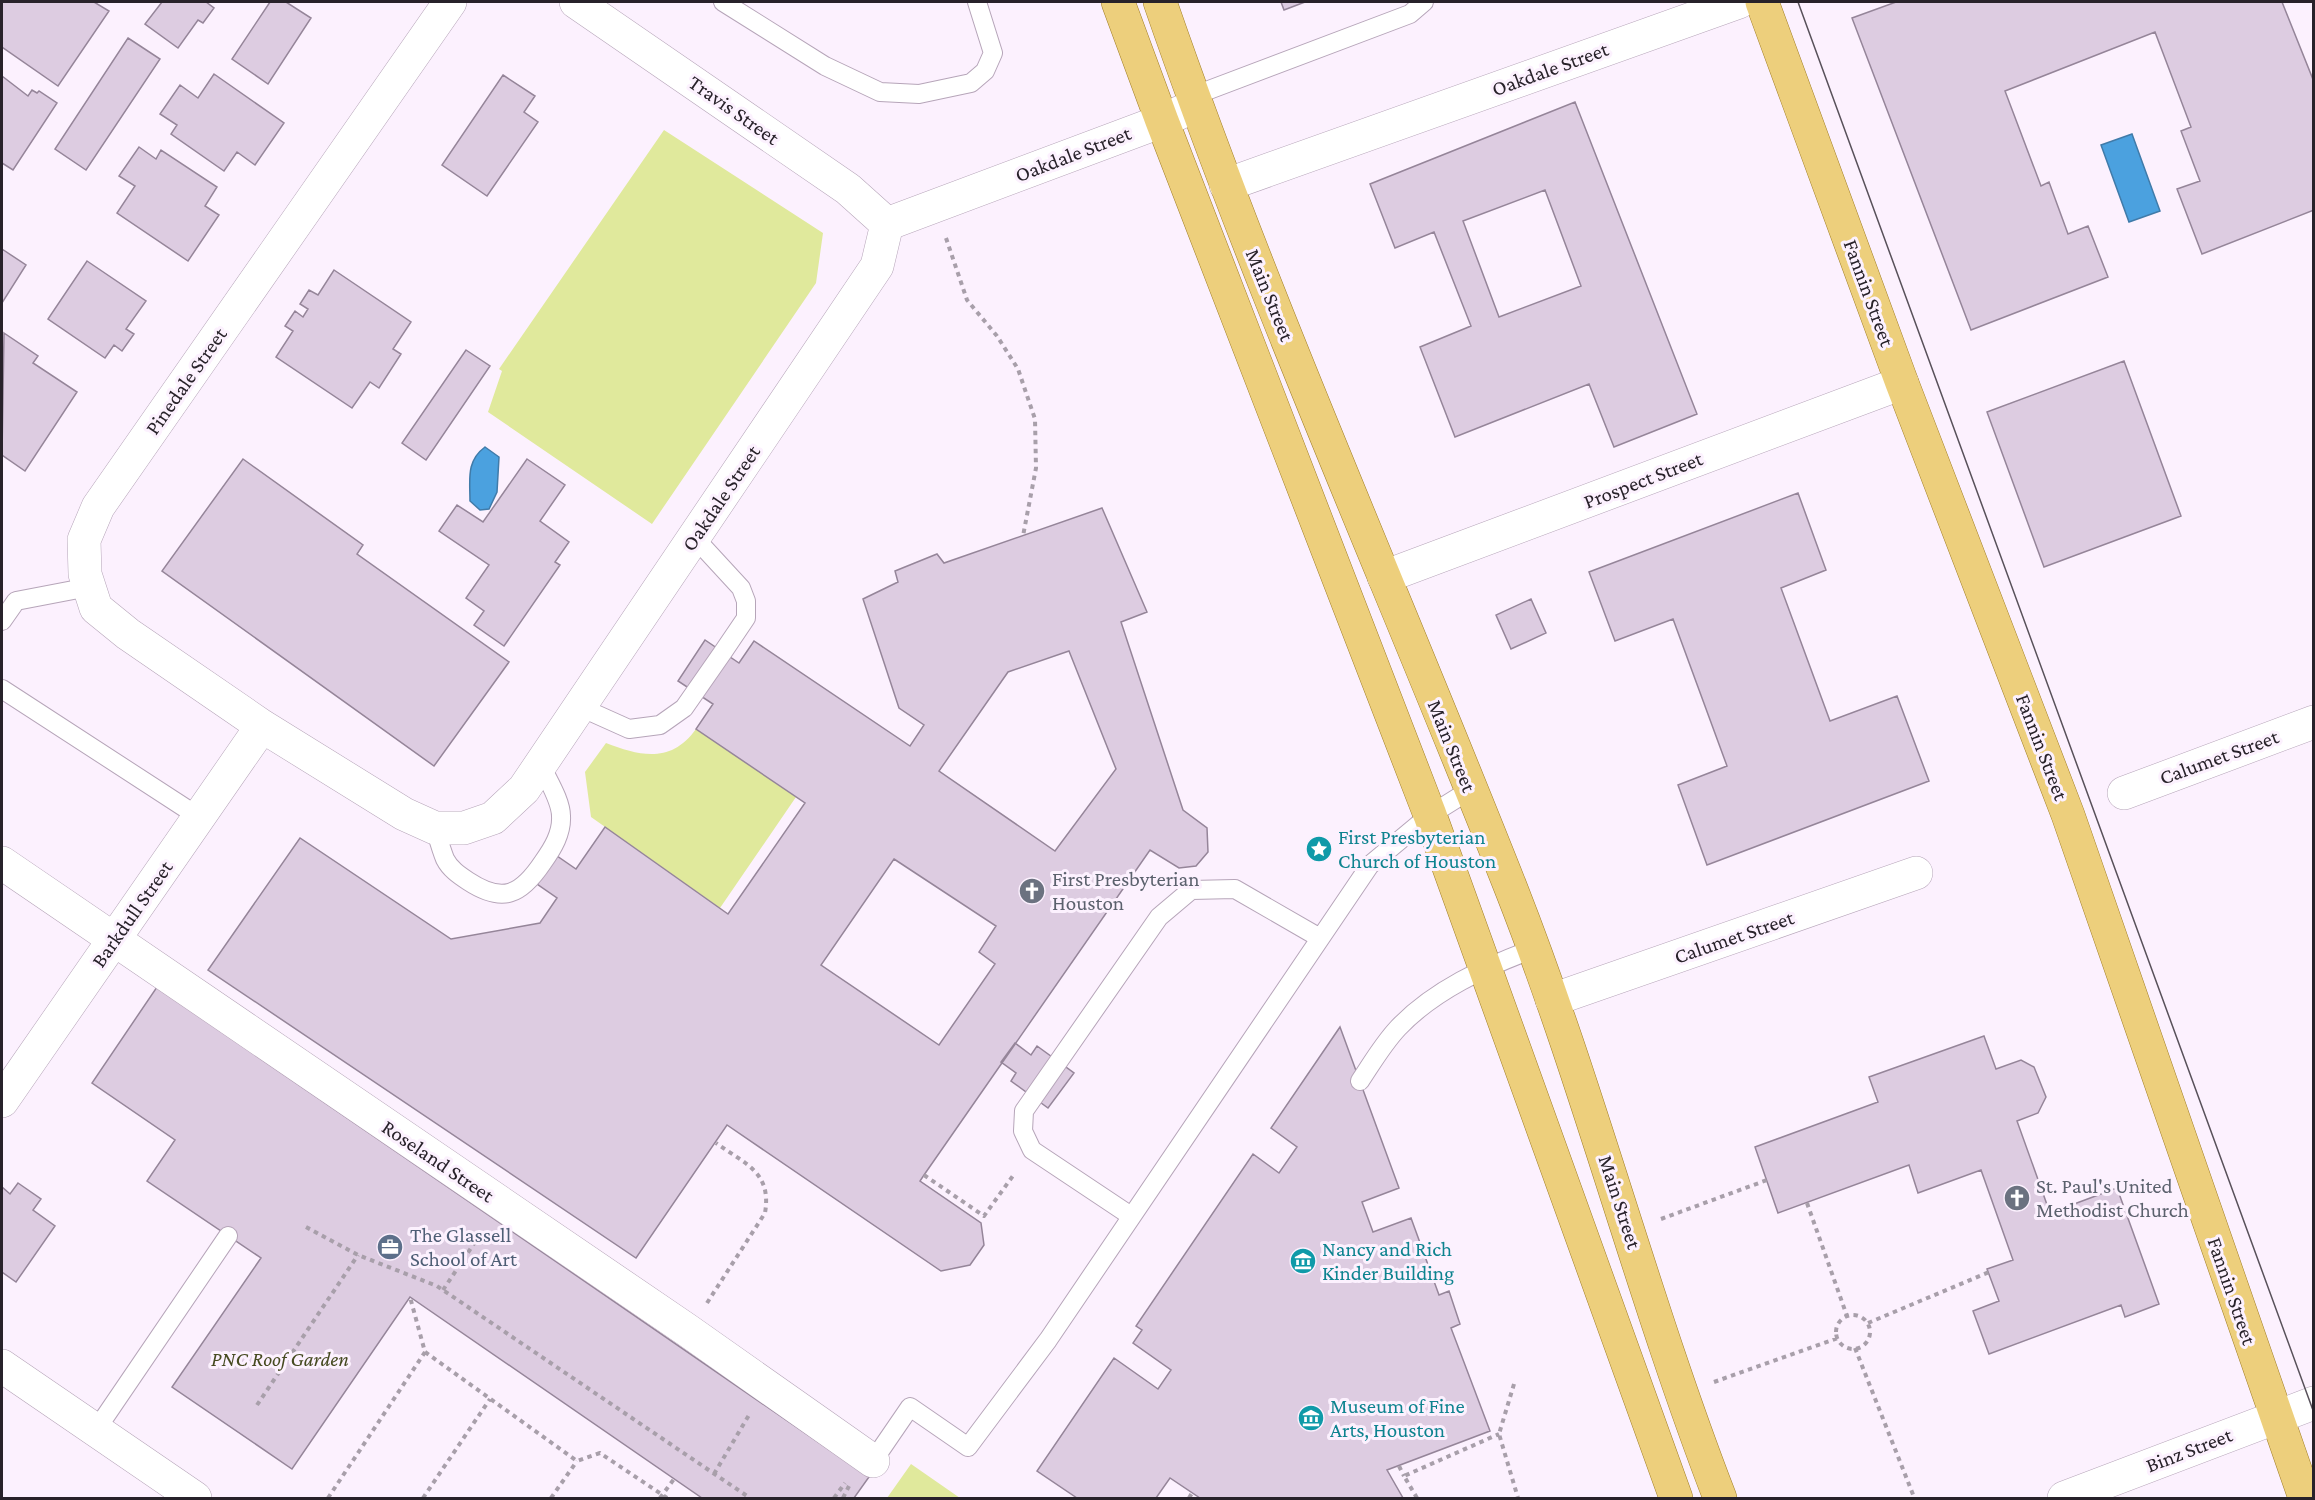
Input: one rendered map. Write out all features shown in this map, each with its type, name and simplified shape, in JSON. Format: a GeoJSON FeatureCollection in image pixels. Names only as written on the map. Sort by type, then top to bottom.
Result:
{"type":"FeatureCollection","features":[{"type":"Feature","properties":{"kind":"main road","name":"Main Street"},"geometry":{"type":"LineString","coordinates":[[1118,2],[1430,815],[1676,1498]]}},
{"type":"Feature","properties":{"kind":"main road","name":"Main Street"},"geometry":{"type":"LineString","coordinates":[[1160,2],[1226,185],[1533,949],[1630,1229],[1680,1394],[1720,1498]]}},
{"type":"Feature","properties":{"kind":"main road","name":"Fannin Street"},"geometry":{"type":"LineString","coordinates":[[1762,2],[1902,383],[2068,815],[2306,1498]]}},
{"type":"Feature","properties":{"kind":"street","name":"Pinedale Street"},"geometry":{"type":"LineString","coordinates":[[262,726],[128,634],[96,608],[85,574],[84,540],[98,507],[450,2]]}},
{"type":"Feature","properties":{"kind":"street","name":"Travis Street"},"geometry":{"type":"LineString","coordinates":[[576,2],[848,189],[887,224]]}},
{"type":"Feature","properties":{"kind":"street","name":"Oakdale Street"},"geometry":{"type":"LineString","coordinates":[[1226,185],[1739,2]]}},
{"type":"Feature","properties":{"kind":"street","name":"Oakdale Street"},"geometry":{"type":"LineString","coordinates":[[262,726],[404,814],[435,828],[464,828],[493,818],[524,789],[541,765],[877,266],[887,224],[1162,121],[1195,101]]}},
{"type":"Feature","properties":{"kind":"street","name":"Prospect Street"},"geometry":{"type":"LineString","coordinates":[[1384,577],[1902,383]]}},
{"type":"Feature","properties":{"kind":"street","name":"Calumet Street"},"geometry":{"type":"LineString","coordinates":[[2124,793],[2313,722]]}},
{"type":"Feature","properties":{"kind":"street","name":"Barkdull Street"},"geometry":{"type":"LineString","coordinates":[[2,1101],[262,726]]}},
{"type":"Feature","properties":{"kind":"street","name":"Roseland Street"},"geometry":{"type":"LineString","coordinates":[[2,863],[687,1330],[873,1461]]}},
{"type":"Feature","properties":{"kind":"street","name":"Calumet Street"},"geometry":{"type":"LineString","coordinates":[[1552,1000],[1916,873]]}},
{"type":"Feature","properties":{"kind":"street"},"geometry":{"type":"LineString","coordinates":[[2,1366],[195,1498]]}},
{"type":"Feature","properties":{"kind":"street","name":"Binz Street"},"geometry":{"type":"LineString","coordinates":[[2064,1498],[2313,1403]]}},
{"type":"Feature","properties":{"kind":"lane"},"geometry":{"type":"LineString","coordinates":[[723,2],[834,71],[879,92],[919,94],[971,83],[985,71],[993,53],[977,2]]}},
{"type":"Feature","properties":{"kind":"lane"},"geometry":{"type":"LineString","coordinates":[[1195,101],[1410,14],[1424,2]]}},
{"type":"Feature","properties":{"kind":"lane"},"geometry":{"type":"LineString","coordinates":[[580,707],[629,729],[660,725],[684,708],[746,618],[741,588],[694,537]]}},
{"type":"Feature","properties":{"kind":"lane"},"geometry":{"type":"LineString","coordinates":[[2,621],[16,601],[89,587]]}},
{"type":"Feature","properties":{"kind":"lane"},"geometry":{"type":"LineString","coordinates":[[2,688],[199,817]]}},
{"type":"Feature","properties":{"kind":"lane"},"geometry":{"type":"LineString","coordinates":[[435,828],[446,860],[456,873],[485,891],[501,896],[517,890],[531,880],[558,836],[561,825],[562,813],[541,765]]}},
{"type":"Feature","properties":{"kind":"lane"},"geometry":{"type":"LineString","coordinates":[[873,1461],[909,1407],[968,1447],[1047,1340],[1370,865],[1430,815],[1470,790]]}},
{"type":"Feature","properties":{"kind":"lane"},"geometry":{"type":"LineString","coordinates":[[1131,1216],[1032,1150],[1023,1131],[1024,1112],[1159,918],[1191,890],[1236,890],[1320,938]]}},
{"type":"Feature","properties":{"kind":"lane"},"geometry":{"type":"LineString","coordinates":[[1360,1081],[1398,1028],[1423,1006],[1485,966],[1533,949]]}},
{"type":"Feature","properties":{"kind":"lane"},"geometry":{"type":"LineString","coordinates":[[96,1430],[228,1236]]}},
{"type":"Feature","properties":{"kind":"path"},"geometry":{"type":"LineString","coordinates":[[936,206],[967,300],[996,336],[1018,369],[1035,419],[1036,468],[1023,536]]}},
{"type":"Feature","properties":{"kind":"path"},"geometry":{"type":"LineString","coordinates":[[704,1309],[765,1213],[768,1195],[765,1181],[754,1170],[716,1143]]}},
{"type":"Feature","properties":{"kind":"path"},"geometry":{"type":"LineString","coordinates":[[924,1175],[984,1216],[1032,1150]]}},
{"type":"Feature","properties":{"kind":"path"},"geometry":{"type":"LineString","coordinates":[[1630,1229],[1767,1180]]}},
{"type":"Feature","properties":{"kind":"path"},"geometry":{"type":"LineString","coordinates":[[1807,1203],[1847,1316]]}},
{"type":"Feature","properties":{"kind":"path"},"geometry":{"type":"LineString","coordinates":[[306,1227],[358,1255],[442,1290],[750,1498]]}},
{"type":"Feature","properties":{"kind":"path"},"geometry":{"type":"LineString","coordinates":[[442,1290],[482,1232]]}},
{"type":"Feature","properties":{"kind":"path"},"geometry":{"type":"LineString","coordinates":[[257,1405],[358,1255]]}},
{"type":"Feature","properties":{"kind":"path"},"geometry":{"type":"LineString","coordinates":[[1868,1323],[1989,1272]]}},
{"type":"Feature","properties":{"kind":"path"},"geometry":{"type":"LineString","coordinates":[[410,1297],[425,1352],[577,1461]]}},
{"type":"Feature","properties":{"kind":"path"},"geometry":{"type":"LineString","coordinates":[[1847,1316],[1861,1316],[1868,1323],[1868,1339],[1855,1348],[1845,1347],[1838,1338],[1839,1323],[1847,1316]]}},
{"type":"Feature","properties":{"kind":"path"},"geometry":{"type":"LineString","coordinates":[[1680,1394],[1838,1338]]}},
{"type":"Feature","properties":{"kind":"path"},"geometry":{"type":"LineString","coordinates":[[1855,1348],[1914,1497]]}},
{"type":"Feature","properties":{"kind":"path"},"geometry":{"type":"LineString","coordinates":[[328,1498],[425,1352]]}},
{"type":"Feature","properties":{"kind":"path"},"geometry":{"type":"LineString","coordinates":[[1514,1384],[1499,1434],[1518,1498]]}},
{"type":"Feature","properties":{"kind":"path"},"geometry":{"type":"LineString","coordinates":[[423,1498],[490,1399]]}},
{"type":"Feature","properties":{"kind":"path"},"geometry":{"type":"LineString","coordinates":[[714,1474],[752,1410]]}},
{"type":"Feature","properties":{"kind":"path"},"geometry":{"type":"LineString","coordinates":[[1404,1476],[1499,1434]]}},
{"type":"Feature","properties":{"kind":"path"},"geometry":{"type":"LineString","coordinates":[[551,1498],[577,1461],[600,1453],[661,1497],[667,1498]]}},
{"type":"Feature","properties":{"kind":"path"},"geometry":{"type":"LineString","coordinates":[[1399,1466],[1417,1498]]}},
{"type":"Feature","properties":{"kind":"path"},"geometry":{"type":"LineString","coordinates":[[661,1497],[674,1479]]}},
{"type":"Feature","properties":{"kind":"path"},"geometry":{"type":"LineString","coordinates":[[1188,1498],[1192,1493]]}},
{"type":"Feature","properties":{"kind":"green space"},"geometry":{"type":"Polygon","coordinates":[[[664,130],[823,233],[816,283],[652,524],[488,412],[502,371],[499,369],[664,130]]]}},
{"type":"Feature","properties":{"kind":"green space"},"geometry":{"type":"Polygon","coordinates":[[[696,729],[796,797],[720,908],[591,817],[585,772],[606,743],[643,754],[654,754],[676,748],[696,729]]]}},
{"type":"Feature","properties":{"kind":"green space"},"geometry":{"type":"Polygon","coordinates":[[[911,1464],[960,1498],[887,1498],[911,1464]]]}},
{"type":"Feature","properties":{"kind":"water"},"geometry":{"type":"Polygon","coordinates":[[[2132,134],[2160,211],[2129,222],[2101,145],[2132,134]]]}},
{"type":"Feature","properties":{"kind":"water"},"geometry":{"type":"Polygon","coordinates":[[[485,447],[499,457],[497,492],[489,509],[480,510],[470,501],[470,471],[475,458],[485,447]]]}},
{"type":"Feature","properties":{"kind":"building"},"geometry":{"type":"Polygon","coordinates":[[[2,2],[94,2],[109,11],[58,86],[2,47],[2,2]]]}},
{"type":"Feature","properties":{"kind":"building"},"geometry":{"type":"Polygon","coordinates":[[[162,2],[206,2],[214,8],[203,23],[198,20],[178,48],[145,24],[162,2]]]}},
{"type":"Feature","properties":{"kind":"building"},"geometry":{"type":"Polygon","coordinates":[[[270,2],[286,2],[311,18],[268,84],[232,59],[270,2]]]}},
{"type":"Feature","properties":{"kind":"building"},"geometry":{"type":"Polygon","coordinates":[[[1281,2],[1305,2],[1284,10],[1281,2]]]}},
{"type":"Feature","properties":{"kind":"building"},"geometry":{"type":"Polygon","coordinates":[[[1896,2],[2282,2],[2314,82],[2314,210],[2202,254],[2177,189],[2200,181],[2181,131],[2191,127],[2155,32],[2005,91],[2041,186],[2049,182],[2068,234],[2088,226],[2108,277],[1971,330],[1852,18],[1896,2]]]}},
{"type":"Feature","properties":{"kind":"building"},"geometry":{"type":"Polygon","coordinates":[[[128,38],[160,59],[86,170],[55,149],[128,38]]]}},
{"type":"Feature","properties":{"kind":"building"},"geometry":{"type":"Polygon","coordinates":[[[214,74],[284,123],[255,165],[237,152],[224,171],[171,134],[177,125],[160,114],[180,85],[198,98],[214,74]]]}},
{"type":"Feature","properties":{"kind":"building"},"geometry":{"type":"Polygon","coordinates":[[[503,75],[535,96],[524,112],[538,122],[487,196],[442,165],[503,75]]]}},
{"type":"Feature","properties":{"kind":"building"},"geometry":{"type":"Polygon","coordinates":[[[2,76],[28,96],[32,90],[37,93],[39,91],[57,103],[13,170],[2,163],[2,76]]]}},
{"type":"Feature","properties":{"kind":"building"},"geometry":{"type":"Polygon","coordinates":[[[1575,102],[1697,414],[1614,447],[1589,384],[1455,437],[1420,347],[1471,326],[1434,232],[1395,248],[1370,184],[1575,102]],[[1545,190],[1463,221],[1499,317],[1581,286],[1545,190]]]}},
{"type":"Feature","properties":{"kind":"building"},"geometry":{"type":"Polygon","coordinates":[[[139,147],[156,159],[161,150],[217,187],[205,206],[219,215],[188,261],[117,213],[135,186],[119,176],[139,147]]]}},
{"type":"Feature","properties":{"kind":"building"},"geometry":{"type":"Polygon","coordinates":[[[2,249],[26,265],[2,303],[2,249]]]}},
{"type":"Feature","properties":{"kind":"building"},"geometry":{"type":"Polygon","coordinates":[[[87,261],[146,301],[126,329],[134,334],[122,351],[114,345],[105,358],[48,319],[87,261]]]}},
{"type":"Feature","properties":{"kind":"building"},"geometry":{"type":"Polygon","coordinates":[[[334,270],[411,322],[393,349],[401,354],[379,388],[370,382],[352,408],[276,357],[293,331],[285,326],[295,311],[303,317],[308,309],[300,304],[309,290],[318,295],[334,270]]]}},
{"type":"Feature","properties":{"kind":"building"},"geometry":{"type":"Polygon","coordinates":[[[4,333],[38,356],[33,363],[77,392],[25,471],[2,455],[4,333]]]}},
{"type":"Feature","properties":{"kind":"building"},"geometry":{"type":"Polygon","coordinates":[[[466,350],[490,366],[426,460],[402,443],[466,350]]]}},
{"type":"Feature","properties":{"kind":"building"},"geometry":{"type":"Polygon","coordinates":[[[2124,361],[2181,516],[2044,567],[1987,412],[2124,361]]]}},
{"type":"Feature","properties":{"kind":"building"},"geometry":{"type":"Polygon","coordinates":[[[243,459],[363,545],[357,554],[509,662],[434,766],[162,571],[243,459]]]}},
{"type":"Feature","properties":{"kind":"building"},"geometry":{"type":"Polygon","coordinates":[[[527,459],[565,485],[540,521],[569,542],[555,562],[560,565],[504,646],[474,625],[484,611],[466,598],[489,565],[439,531],[457,505],[483,522],[527,459]]]}},
{"type":"Feature","properties":{"kind":"building"},"geometry":{"type":"Polygon","coordinates":[[[1798,493],[1826,570],[1781,588],[1830,721],[1897,696],[1929,781],[1707,865],[1678,785],[1727,766],[1673,619],[1615,641],[1589,572],[1798,493]]]}},
{"type":"Feature","properties":{"kind":"building","name":"First Presbyterian Houston"},"geometry":{"type":"Polygon","coordinates":[[[1102,508],[1147,612],[1121,622],[1183,810],[1207,828],[1208,852],[1196,866],[1179,868],[1150,850],[920,1181],[981,1223],[984,1245],[970,1265],[941,1271],[727,1125],[636,1258],[208,970],[300,838],[451,939],[540,923],[557,898],[537,884],[557,856],[576,869],[605,827],[728,914],[805,803],[696,729],[713,704],[678,681],[705,640],[739,663],[754,641],[910,746],[924,725],[899,708],[863,599],[898,582],[895,571],[937,554],[944,563],[1102,508]],[[1069,651],[1008,672],[939,771],[1055,851],[1116,769],[1069,651]],[[894,859],[821,965],[939,1045],[995,964],[979,952],[996,926],[894,859]]]}},
{"type":"Feature","properties":{"kind":"building"},"geometry":{"type":"Polygon","coordinates":[[[1531,599],[1546,633],[1511,649],[1496,615],[1531,599]]]}},
{"type":"Feature","properties":{"kind":"building","name":"The Glassell School of Art"},"geometry":{"type":"Polygon","coordinates":[[[157,987],[869,1477],[854,1498],[702,1498],[410,1297],[292,1469],[172,1387],[261,1258],[147,1181],[175,1140],[92,1083],[157,987]]]}},
{"type":"Feature","properties":{"kind":"building","name":"Nancy and Rich Kinder Building"},"geometry":{"type":"Polygon","coordinates":[[[1340,1027],[1399,1188],[1362,1202],[1373,1232],[1411,1218],[1439,1295],[1449,1291],[1460,1324],[1451,1328],[1490,1431],[1387,1470],[1403,1498],[1200,1498],[1170,1478],[1156,1498],[1077,1498],[1037,1471],[1114,1358],[1158,1389],[1171,1370],[1133,1343],[1142,1330],[1136,1326],[1253,1154],[1279,1173],[1297,1147],[1271,1128],[1340,1027]]]}},
{"type":"Feature","properties":{"kind":"building","name":"St. Paul's United Methodist Church"},"geometry":{"type":"Polygon","coordinates":[[[1984,1036],[1996,1069],[2021,1060],[2034,1067],[2046,1097],[2038,1113],[2017,1121],[2050,1213],[2117,1188],[2159,1304],[2125,1317],[2121,1305],[1989,1354],[1973,1311],[1999,1301],[1987,1269],[2013,1260],[1981,1170],[1918,1193],[1909,1165],[1778,1213],[1755,1147],[1878,1102],[1869,1077],[1984,1036]]]}},
{"type":"Feature","properties":{"kind":"building"},"geometry":{"type":"Polygon","coordinates":[[[1015,1043],[1031,1055],[1037,1046],[1074,1073],[1048,1108],[1011,1081],[1016,1073],[1001,1062],[1015,1043]]]}},
{"type":"Feature","properties":{"kind":"building"},"geometry":{"type":"Polygon","coordinates":[[[18,1183],[41,1199],[33,1210],[55,1226],[16,1282],[2,1272],[2,1187],[10,1194],[18,1183]]]}},
{"type":"Feature","properties":{"kind":"tram line"},"geometry":{"type":"LineString","coordinates":[[1798,2],[2314,1413]]}},
{"type":"Feature","properties":{"kind":"place","name":"First Presbyterian Church of Houston"},"geometry":{"type":"Point","coordinates":[1319,849]}},
{"type":"Feature","properties":{"kind":"place","name":"First Presbyterian Houston"},"geometry":{"type":"Point","coordinates":[1032,891]}},
{"type":"Feature","properties":{"kind":"place","name":"St. Paul's United Methodist Church"},"geometry":{"type":"Point","coordinates":[2017,1198]}},
{"type":"Feature","properties":{"kind":"place","name":"The Glassell School of Art"},"geometry":{"type":"Point","coordinates":[390,1247]}},
{"type":"Feature","properties":{"kind":"place","name":"Nancy and Rich Kinder Building"},"geometry":{"type":"Point","coordinates":[1303,1261]}},
{"type":"Feature","properties":{"kind":"place","name":"Museum of Fine Arts, Houston"},"geometry":{"type":"Point","coordinates":[1311,1418]}},
{"type":"Feature","properties":{"kind":"park label","name":"PNC Roof Garden"},"geometry":{"type":"Point","coordinates":[280,1359]}}]}
